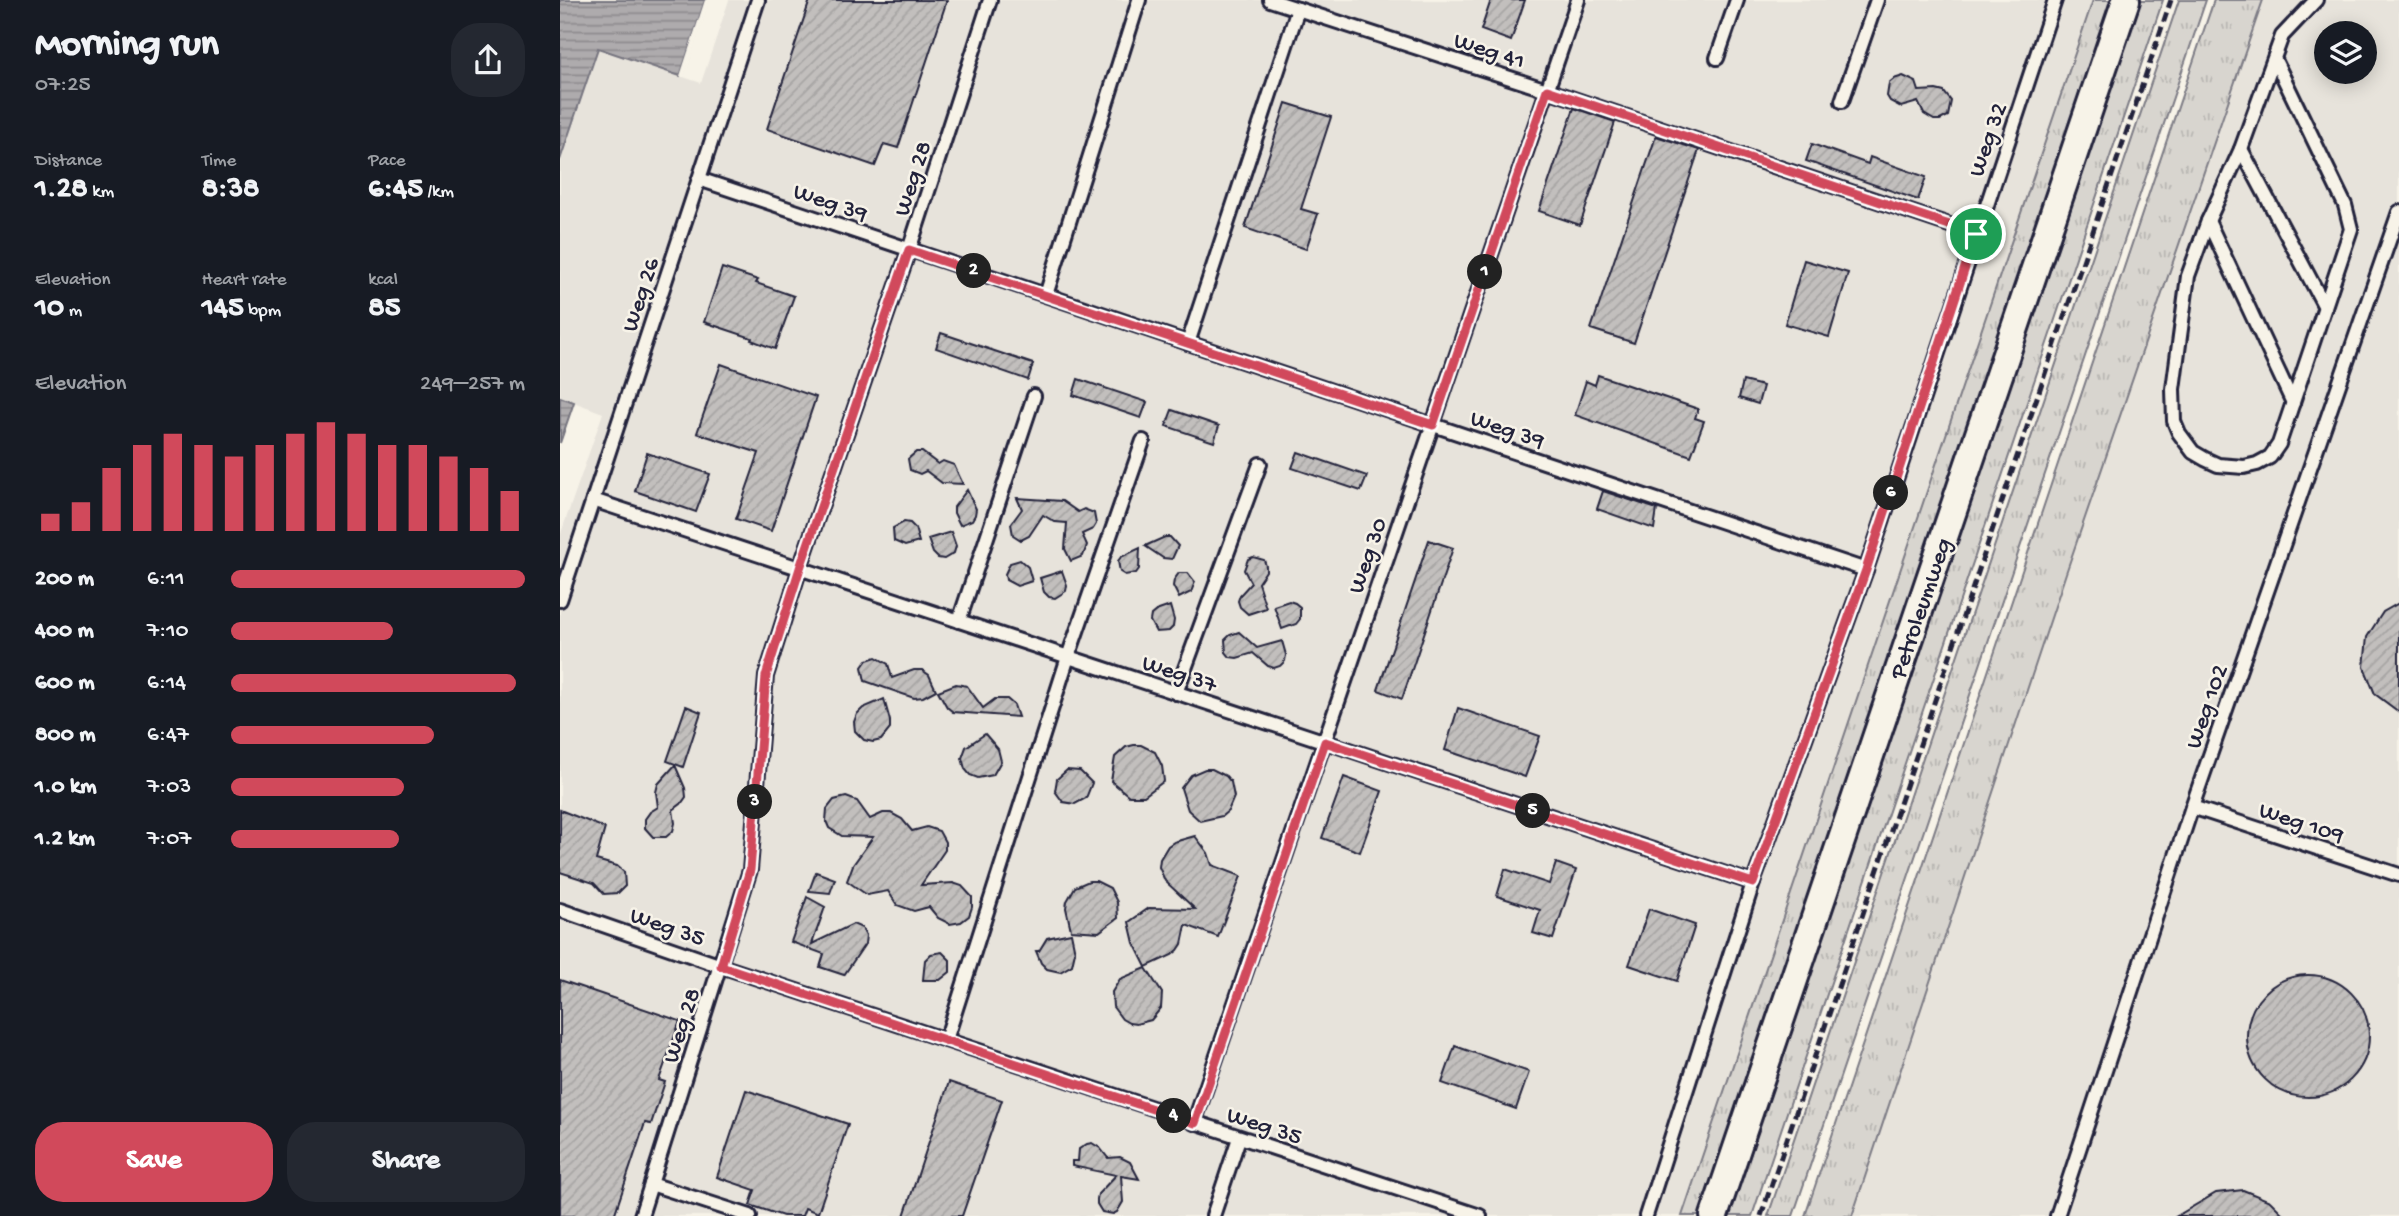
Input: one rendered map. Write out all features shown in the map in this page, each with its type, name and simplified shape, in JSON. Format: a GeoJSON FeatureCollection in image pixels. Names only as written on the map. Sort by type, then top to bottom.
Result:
{"type":"FeatureCollection","features":[{"type":"Feature","properties":{"kind":"street","name":"Petroleumweg"},"geometry":{"type":"LineString","coordinates":[[1714,1216],[2126,0]]}},
{"type":"Feature","properties":{"kind":"lane","name":"Weg 26"},"geometry":{"type":"LineString","coordinates":[[560,600],[758,0]]}},
{"type":"Feature","properties":{"kind":"lane","name":"Weg 28"},"geometry":{"type":"LineString","coordinates":[[641,1216],[750,870],[766,676],[990,0]]}},
{"type":"Feature","properties":{"kind":"lane"},"geometry":{"type":"LineString","coordinates":[[1046,295],[1139,0]]}},
{"type":"Feature","properties":{"kind":"lane","name":"Weg 41"},"geometry":{"type":"LineString","coordinates":[[1270,0],[1976,234]]}},
{"type":"Feature","properties":{"kind":"lane","name":"Weg 30"},"geometry":{"type":"LineString","coordinates":[[1195,1123],[1578,0]]}},
{"type":"Feature","properties":{"kind":"lane"},"geometry":{"type":"LineString","coordinates":[[1717,58],[1737,0]]}},
{"type":"Feature","properties":{"kind":"lane"},"geometry":{"type":"LineString","coordinates":[[1842,101],[1877,0]]}},
{"type":"Feature","properties":{"kind":"lane","name":"Weg 32"},"geometry":{"type":"LineString","coordinates":[[1646,1216],[1753,883],[1866,570],[2055,0]]}},
{"type":"Feature","properties":{"kind":"lane"},"geometry":{"type":"LineString","coordinates":[[2273,58],[2345,205],[2351,229],[2279,444],[2270,457],[2257,464],[2244,467],[2218,465],[2193,452],[2179,433],[2173,414],[2173,389],[2188,276],[2208,221],[2241,149],[2273,58],[2282,36],[2316,0]]}},
{"type":"Feature","properties":{"kind":"lane"},"geometry":{"type":"LineString","coordinates":[[1188,343],[1298,9]]}},
{"type":"Feature","properties":{"kind":"lane"},"geometry":{"type":"LineString","coordinates":[[2241,149],[2325,307]]}},
{"type":"Feature","properties":{"kind":"lane","name":"Weg 39"},"geometry":{"type":"LineString","coordinates":[[699,179],[1866,570]]}},
{"type":"Feature","properties":{"kind":"lane","name":"Weg 102"},"geometry":{"type":"LineString","coordinates":[[2057,1216],[2192,807],[2399,212]]}},
{"type":"Feature","properties":{"kind":"lane"},"geometry":{"type":"LineString","coordinates":[[2208,221],[2293,403]]}},
{"type":"Feature","properties":{"kind":"lane"},"geometry":{"type":"LineString","coordinates":[[959,621],[1034,396]]}},
{"type":"Feature","properties":{"kind":"lane"},"geometry":{"type":"LineString","coordinates":[[946,1040],[1068,657],[1143,441]]}},
{"type":"Feature","properties":{"kind":"lane"},"geometry":{"type":"LineString","coordinates":[[1176,693],[1260,464]]}},
{"type":"Feature","properties":{"kind":"lane","name":"Weg 37"},"geometry":{"type":"LineString","coordinates":[[593,500],[1753,883]]}},
{"type":"Feature","properties":{"kind":"lane","name":"Weg 109"},"geometry":{"type":"LineString","coordinates":[[2192,807],[2399,875]]}},
{"type":"Feature","properties":{"kind":"lane","name":"Weg 35"},"geometry":{"type":"LineString","coordinates":[[560,910],[721,966],[1480,1216]]}},
{"type":"Feature","properties":{"kind":"lane"},"geometry":{"type":"LineString","coordinates":[[1213,1216],[1239,1138]]}},
{"type":"Feature","properties":{"kind":"lane"},"geometry":{"type":"LineString","coordinates":[[651,1184],[750,1216]]}},
{"type":"Feature","properties":{"kind":"shaded area"},"geometry":{"type":"Polygon","coordinates":[[[560,0],[705,0],[680,76],[598,48],[560,160],[560,0]]]}},
{"type":"Feature","properties":{"kind":"shaded area"},"geometry":{"type":"Polygon","coordinates":[[[729,0],[2093,0],[1682,1216],[560,1216],[560,536],[603,413],[560,397],[560,160],[598,48],[701,83],[729,0]]]}},
{"type":"Feature","properties":{"kind":"shaded area"},"geometry":{"type":"Polygon","coordinates":[[[2263,0],[2399,0],[2399,1216],[1852,1216],[2066,573],[2263,0]]]}},
{"type":"Feature","properties":{"kind":"shaded area"},"geometry":{"type":"Polygon","coordinates":[[[560,397],[574,402],[560,443],[560,397]]]}},
{"type":"Feature","properties":{"kind":"green space"},"geometry":{"type":"Polygon","coordinates":[[[2093,0],[2115,0],[1703,1216],[1682,1216],[2093,0]]]}},
{"type":"Feature","properties":{"kind":"green space"},"geometry":{"type":"Polygon","coordinates":[[[2139,0],[2163,0],[1752,1216],[1726,1216],[2139,0]]]}},
{"type":"Feature","properties":{"kind":"green space"},"geometry":{"type":"Polygon","coordinates":[[[2179,0],[2206,0],[1793,1216],[1768,1216],[2179,0]]]}},
{"type":"Feature","properties":{"kind":"green space"},"geometry":{"type":"Polygon","coordinates":[[[2214,0],[2263,0],[2066,573],[1852,1216],[1805,1216],[2214,0]]]}},
{"type":"Feature","properties":{"kind":"pier"},"geometry":{"type":"Polygon","coordinates":[[[705,0],[709,0],[684,77],[680,76],[705,0]]]}},
{"type":"Feature","properties":{"kind":"building"},"geometry":{"type":"Polygon","coordinates":[[[810,0],[947,0],[898,148],[884,144],[875,166],[767,129],[810,0]]]}},
{"type":"Feature","properties":{"kind":"building"},"geometry":{"type":"Polygon","coordinates":[[[1491,0],[1525,0],[1511,41],[1481,30],[1491,0]]]}},
{"type":"Feature","properties":{"kind":"building"},"geometry":{"type":"Polygon","coordinates":[[[1903,76],[1916,82],[1919,91],[1944,92],[1951,101],[1948,116],[1934,120],[1924,114],[1918,102],[1901,107],[1890,101],[1887,96],[1889,83],[1903,76]]]}},
{"type":"Feature","properties":{"kind":"building"},"geometry":{"type":"Polygon","coordinates":[[[1286,103],[1331,117],[1301,209],[1318,214],[1306,249],[1245,228],[1286,103]]]}},
{"type":"Feature","properties":{"kind":"building"},"geometry":{"type":"Polygon","coordinates":[[[1574,108],[1615,122],[1580,225],[1539,211],[1574,108]]]}},
{"type":"Feature","properties":{"kind":"building"},"geometry":{"type":"Polygon","coordinates":[[[1656,136],[1699,150],[1634,343],[1591,329],[1656,136]]]}},
{"type":"Feature","properties":{"kind":"building"},"geometry":{"type":"Polygon","coordinates":[[[1812,144],[1868,164],[1870,157],[1926,177],[1918,200],[1806,161],[1812,144]]]}},
{"type":"Feature","properties":{"kind":"building"},"geometry":{"type":"Polygon","coordinates":[[[1804,260],[1848,273],[1829,337],[1785,324],[1804,260]]]}},
{"type":"Feature","properties":{"kind":"building"},"geometry":{"type":"Polygon","coordinates":[[[722,268],[794,296],[775,349],[751,340],[752,338],[704,322],[722,268]]]}},
{"type":"Feature","properties":{"kind":"building"},"geometry":{"type":"Polygon","coordinates":[[[941,333],[1033,364],[1028,380],[936,348],[941,333]]]}},
{"type":"Feature","properties":{"kind":"building"},"geometry":{"type":"Polygon","coordinates":[[[721,364],[816,397],[771,531],[736,519],[759,453],[697,433],[721,364]]]}},
{"type":"Feature","properties":{"kind":"building"},"geometry":{"type":"Polygon","coordinates":[[[1598,375],[1698,409],[1695,418],[1704,421],[1691,456],[1575,415],[1586,381],[1595,385],[1598,375]]]}},
{"type":"Feature","properties":{"kind":"building"},"geometry":{"type":"Polygon","coordinates":[[[1078,379],[1147,402],[1141,418],[1073,395],[1078,379]]]}},
{"type":"Feature","properties":{"kind":"building"},"geometry":{"type":"Polygon","coordinates":[[[1743,381],[1763,386],[1758,404],[1739,398],[1743,381]]]}},
{"type":"Feature","properties":{"kind":"building"},"geometry":{"type":"Polygon","coordinates":[[[1172,410],[1219,426],[1214,442],[1166,426],[1172,410]]]}},
{"type":"Feature","properties":{"kind":"building"},"geometry":{"type":"Polygon","coordinates":[[[916,452],[922,452],[938,464],[943,461],[954,465],[963,484],[942,483],[926,471],[920,474],[910,470],[908,459],[916,452]]]}},
{"type":"Feature","properties":{"kind":"building"},"geometry":{"type":"Polygon","coordinates":[[[1298,452],[1367,476],[1361,491],[1292,468],[1298,452]]]}},
{"type":"Feature","properties":{"kind":"building"},"geometry":{"type":"Polygon","coordinates":[[[647,453],[710,474],[696,512],[635,491],[647,453]]]}},
{"type":"Feature","properties":{"kind":"building"},"geometry":{"type":"Polygon","coordinates":[[[967,490],[976,509],[975,515],[972,520],[960,525],[954,507],[967,490]]]}},
{"type":"Feature","properties":{"kind":"building"},"geometry":{"type":"Polygon","coordinates":[[[1603,491],[1657,509],[1654,529],[1597,509],[1603,491]]]}},
{"type":"Feature","properties":{"kind":"building"},"geometry":{"type":"Polygon","coordinates":[[[1017,498],[1062,501],[1078,512],[1084,509],[1094,513],[1096,524],[1093,529],[1082,534],[1087,545],[1083,556],[1071,561],[1065,549],[1067,523],[1055,522],[1043,515],[1029,536],[1021,540],[1013,535],[1011,524],[1022,509],[1017,498]]]}},
{"type":"Feature","properties":{"kind":"building"},"geometry":{"type":"Polygon","coordinates":[[[904,522],[915,528],[919,542],[905,546],[894,541],[893,528],[904,522]]]}},
{"type":"Feature","properties":{"kind":"building"},"geometry":{"type":"Polygon","coordinates":[[[951,532],[956,546],[954,553],[944,559],[938,558],[928,539],[951,532]]]}},
{"type":"Feature","properties":{"kind":"building"},"geometry":{"type":"Polygon","coordinates":[[[1170,537],[1178,546],[1172,559],[1163,558],[1145,546],[1170,537]]]}},
{"type":"Feature","properties":{"kind":"building"},"geometry":{"type":"Polygon","coordinates":[[[1429,540],[1453,548],[1402,699],[1378,690],[1429,540]]]}},
{"type":"Feature","properties":{"kind":"building"},"geometry":{"type":"Polygon","coordinates":[[[1140,548],[1139,569],[1136,573],[1125,575],[1120,572],[1118,561],[1121,557],[1140,548]]]}},
{"type":"Feature","properties":{"kind":"building"},"geometry":{"type":"Polygon","coordinates":[[[1253,557],[1264,560],[1266,566],[1266,571],[1258,583],[1266,608],[1248,614],[1238,601],[1251,583],[1244,570],[1248,559],[1253,557]]]}},
{"type":"Feature","properties":{"kind":"building"},"geometry":{"type":"Polygon","coordinates":[[[1020,560],[1028,567],[1032,581],[1017,586],[1006,580],[1005,574],[1010,563],[1020,560]]]}},
{"type":"Feature","properties":{"kind":"building"},"geometry":{"type":"Polygon","coordinates":[[[1062,571],[1067,585],[1066,591],[1055,598],[1049,597],[1044,592],[1040,578],[1062,571]]]}},
{"type":"Feature","properties":{"kind":"building"},"geometry":{"type":"Polygon","coordinates":[[[1179,573],[1188,573],[1195,582],[1191,592],[1179,598],[1173,586],[1179,573]]]}},
{"type":"Feature","properties":{"kind":"building"},"geometry":{"type":"Polygon","coordinates":[[[1289,601],[1300,607],[1300,619],[1296,624],[1282,629],[1274,606],[1289,601]]]}},
{"type":"Feature","properties":{"kind":"building"},"geometry":{"type":"Polygon","coordinates":[[[2399,603],[2399,712],[2375,694],[2364,667],[2367,637],[2383,612],[2399,603]]]}},
{"type":"Feature","properties":{"kind":"building"},"geometry":{"type":"Polygon","coordinates":[[[1170,606],[1173,627],[1169,631],[1156,632],[1150,621],[1151,615],[1170,606]]]}},
{"type":"Feature","properties":{"kind":"building"},"geometry":{"type":"Polygon","coordinates":[[[1239,632],[1257,648],[1282,641],[1285,661],[1274,668],[1253,653],[1237,658],[1230,657],[1226,652],[1225,640],[1239,632]]]}},
{"type":"Feature","properties":{"kind":"building"},"geometry":{"type":"Polygon","coordinates":[[[876,657],[888,664],[892,678],[922,670],[929,675],[936,690],[923,697],[914,698],[865,681],[862,667],[867,660],[876,657]]]}},
{"type":"Feature","properties":{"kind":"building"},"geometry":{"type":"Polygon","coordinates":[[[956,684],[967,686],[983,708],[995,699],[1007,699],[1014,705],[1018,717],[953,712],[938,691],[956,684]]]}},
{"type":"Feature","properties":{"kind":"building"},"geometry":{"type":"Polygon","coordinates":[[[884,699],[890,729],[881,740],[864,740],[855,731],[857,714],[863,708],[884,699]]]}},
{"type":"Feature","properties":{"kind":"building"},"geometry":{"type":"Polygon","coordinates":[[[686,706],[701,712],[683,767],[667,761],[686,706]]]}},
{"type":"Feature","properties":{"kind":"building"},"geometry":{"type":"Polygon","coordinates":[[[1458,708],[1540,736],[1525,777],[1445,750],[1458,708]]]}},
{"type":"Feature","properties":{"kind":"building"},"geometry":{"type":"Polygon","coordinates":[[[985,734],[998,749],[1001,761],[993,775],[978,778],[965,769],[962,758],[966,747],[985,734]]]}},
{"type":"Feature","properties":{"kind":"building"},"geometry":{"type":"Polygon","coordinates":[[[1141,745],[1155,752],[1162,766],[1164,781],[1144,796],[1129,796],[1111,781],[1115,757],[1126,747],[1141,745]]]}},
{"type":"Feature","properties":{"kind":"building"},"geometry":{"type":"Polygon","coordinates":[[[675,765],[686,797],[673,810],[673,831],[666,837],[653,837],[645,828],[645,819],[658,807],[658,784],[675,765]]]}},
{"type":"Feature","properties":{"kind":"building"},"geometry":{"type":"Polygon","coordinates":[[[1212,769],[1226,776],[1231,782],[1234,797],[1228,811],[1222,816],[1200,821],[1188,810],[1181,788],[1191,775],[1212,769]]]}},
{"type":"Feature","properties":{"kind":"building"},"geometry":{"type":"Polygon","coordinates":[[[1067,770],[1080,771],[1092,783],[1086,798],[1075,804],[1063,802],[1055,791],[1057,779],[1067,770]]]}},
{"type":"Feature","properties":{"kind":"building"},"geometry":{"type":"Polygon","coordinates":[[[1344,777],[1382,791],[1360,852],[1322,838],[1344,777]]]}},
{"type":"Feature","properties":{"kind":"building"},"geometry":{"type":"Polygon","coordinates":[[[846,797],[857,801],[870,819],[883,813],[891,813],[902,819],[912,831],[927,827],[939,831],[945,842],[945,850],[921,885],[953,883],[962,886],[972,897],[969,916],[961,922],[950,924],[938,918],[929,907],[914,911],[897,905],[888,891],[867,895],[847,881],[853,865],[873,837],[842,836],[829,828],[826,821],[827,809],[834,800],[846,797]]]}},
{"type":"Feature","properties":{"kind":"building"},"geometry":{"type":"Polygon","coordinates":[[[560,810],[605,828],[596,860],[617,866],[624,872],[625,886],[618,893],[604,894],[594,883],[560,872],[560,810]]]}},
{"type":"Feature","properties":{"kind":"building"},"geometry":{"type":"Polygon","coordinates":[[[1195,836],[1208,853],[1212,865],[1241,876],[1218,937],[1186,925],[1178,950],[1146,967],[1134,943],[1129,922],[1149,908],[1195,909],[1165,881],[1159,867],[1160,859],[1168,846],[1195,836]]]}},
{"type":"Feature","properties":{"kind":"building"},"geometry":{"type":"Polygon","coordinates":[[[1556,863],[1576,870],[1553,939],[1533,933],[1540,910],[1497,896],[1505,869],[1549,884],[1556,863]]]}},
{"type":"Feature","properties":{"kind":"building"},"geometry":{"type":"Polygon","coordinates":[[[816,872],[835,879],[830,893],[809,891],[816,872]]]}},
{"type":"Feature","properties":{"kind":"building"},"geometry":{"type":"Polygon","coordinates":[[[1096,881],[1110,888],[1117,902],[1118,918],[1099,932],[1071,930],[1067,901],[1075,887],[1096,881]]]}},
{"type":"Feature","properties":{"kind":"building"},"geometry":{"type":"Polygon","coordinates":[[[807,897],[825,907],[812,944],[853,924],[862,928],[866,935],[865,944],[844,975],[820,967],[824,954],[791,942],[807,897]]]}},
{"type":"Feature","properties":{"kind":"building"},"geometry":{"type":"Polygon","coordinates":[[[1649,909],[1695,925],[1677,981],[1629,965],[1649,909]]]}},
{"type":"Feature","properties":{"kind":"building"},"geometry":{"type":"Polygon","coordinates":[[[1071,933],[1075,952],[1072,965],[1060,972],[1047,969],[1036,951],[1039,951],[1047,938],[1071,933]]]}},
{"type":"Feature","properties":{"kind":"building"},"geometry":{"type":"Polygon","coordinates":[[[942,952],[950,960],[950,972],[940,980],[923,980],[925,960],[931,954],[942,952]]]}},
{"type":"Feature","properties":{"kind":"building"},"geometry":{"type":"Polygon","coordinates":[[[1146,968],[1162,993],[1161,1008],[1151,1020],[1129,1023],[1122,1019],[1113,1007],[1112,992],[1120,979],[1146,968]]]}},
{"type":"Feature","properties":{"kind":"building"},"geometry":{"type":"Polygon","coordinates":[[[2308,975],[2331,979],[2351,993],[2365,1013],[2369,1036],[2365,1059],[2351,1079],[2331,1093],[2308,1097],[2285,1093],[2265,1079],[2251,1059],[2247,1036],[2251,1013],[2265,993],[2285,979],[2308,975]]]}},
{"type":"Feature","properties":{"kind":"building"},"geometry":{"type":"Polygon","coordinates":[[[560,980],[680,1021],[659,1080],[665,1082],[651,1124],[645,1123],[614,1216],[560,1216],[560,980]]]}},
{"type":"Feature","properties":{"kind":"building"},"geometry":{"type":"Polygon","coordinates":[[[1455,1046],[1529,1072],[1516,1109],[1442,1083],[1455,1046]]]}},
{"type":"Feature","properties":{"kind":"building"},"geometry":{"type":"Polygon","coordinates":[[[949,1082],[1002,1100],[962,1216],[904,1216],[949,1082]]]}},
{"type":"Feature","properties":{"kind":"building"},"geometry":{"type":"Polygon","coordinates":[[[746,1090],[848,1124],[818,1213],[805,1208],[802,1216],[783,1216],[750,1205],[755,1190],[717,1177],[746,1090]]]}},
{"type":"Feature","properties":{"kind":"building"},"geometry":{"type":"Polygon","coordinates":[[[1092,1143],[1108,1158],[1120,1157],[1130,1162],[1139,1179],[1121,1176],[1123,1202],[1113,1214],[1102,1212],[1097,1199],[1098,1194],[1116,1175],[1072,1166],[1072,1161],[1078,1161],[1079,1149],[1092,1143]]]}},
{"type":"Feature","properties":{"kind":"building"},"geometry":{"type":"Polygon","coordinates":[[[2243,1190],[2270,1201],[2285,1216],[2177,1216],[2216,1193],[2243,1190]]]}},
{"type":"Feature","properties":{"kind":"railway"},"geometry":{"type":"LineString","coordinates":[[1761,1216],[2171,0]]}},
{"type":"Feature","properties":{"kind":"route"},"geometry":{"type":"LineString","coordinates":[[1547,90],[1976,234],[1866,570],[1753,883],[1325,742],[1195,1123],[721,966],[750,870],[766,676],[800,568],[909,250],[1433,425],[1547,90]]}}]}
